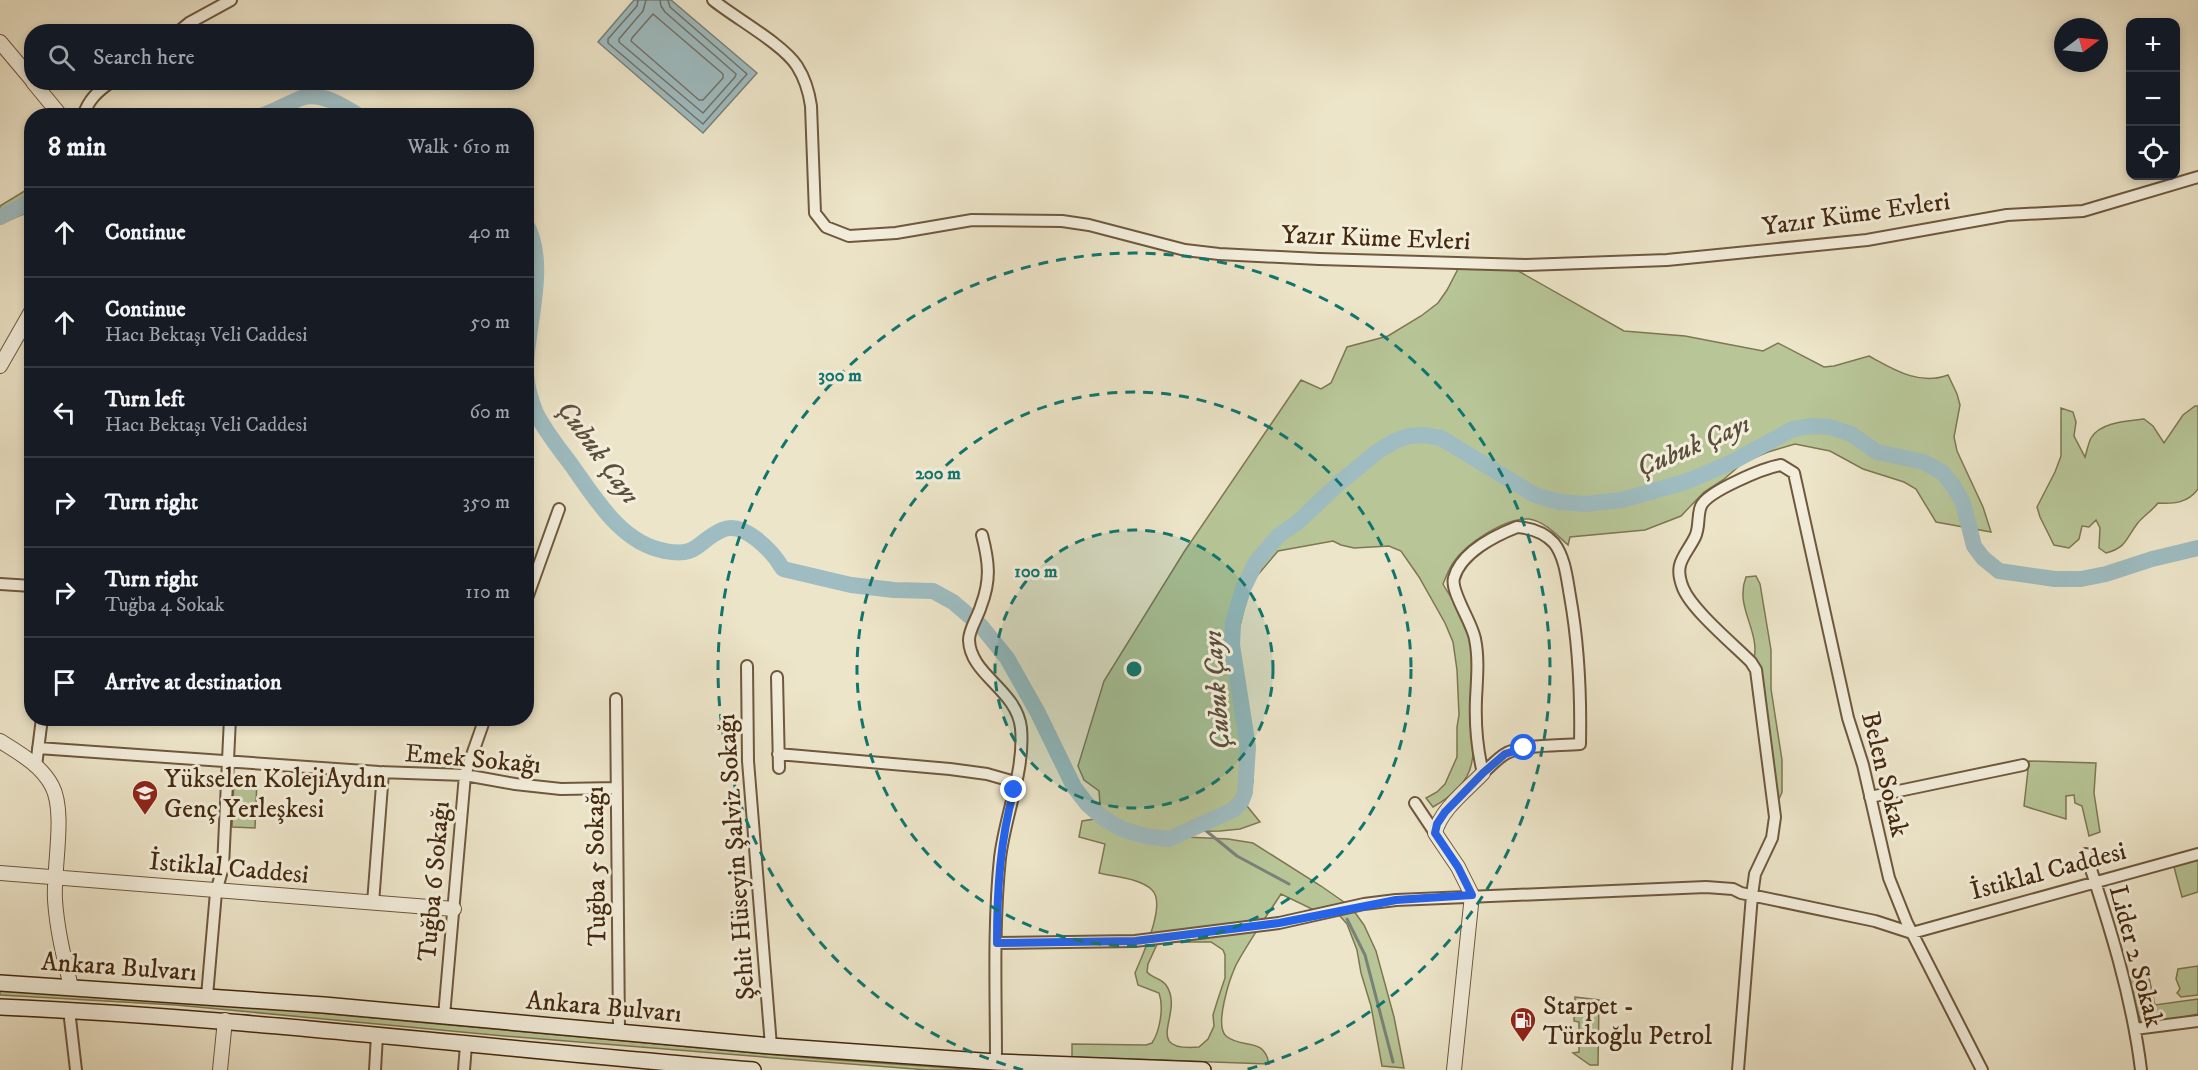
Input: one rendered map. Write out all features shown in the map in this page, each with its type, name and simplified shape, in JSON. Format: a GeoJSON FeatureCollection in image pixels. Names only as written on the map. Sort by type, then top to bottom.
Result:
{"type":"FeatureCollection","features":[{"type":"Feature","properties":{"kind":"main road","name":"Ankara Bulvarı"},"geometry":{"type":"LineString","coordinates":[[0,983],[207,996],[771,1046],[996,1062],[1203,1070]]}},
{"type":"Feature","properties":{"kind":"main road","name":"Ankara Bulvarı"},"geometry":{"type":"LineString","coordinates":[[0,1007],[225,1020],[377,1035],[631,1065],[753,1070]]}},
{"type":"Feature","properties":{"kind":"street"},"geometry":{"type":"LineString","coordinates":[[188,24],[231,0]]}},
{"type":"Feature","properties":{"kind":"street","name":"Yazır Küme Evleri"},"geometry":{"type":"LineString","coordinates":[[713,0],[772,44],[797,66],[810,94],[815,213],[826,228],[849,236],[896,234],[972,220],[1042,220],[1089,225],[1185,250],[1248,256],[1526,265],[1667,260],[1868,240],[2007,215],[2083,211],[2198,177]]}},
{"type":"Feature","properties":{"kind":"street"},"geometry":{"type":"LineString","coordinates":[[0,42],[24,71]]}},
{"type":"Feature","properties":{"kind":"street"},"geometry":{"type":"LineString","coordinates":[[39,90],[54,108]]}},
{"type":"Feature","properties":{"kind":"street"},"geometry":{"type":"LineString","coordinates":[[86,108],[100,90]]}},
{"type":"Feature","properties":{"kind":"street"},"geometry":{"type":"LineString","coordinates":[[0,366],[24,324]]}},
{"type":"Feature","properties":{"kind":"street","name":"Belen Sokak"},"geometry":{"type":"LineString","coordinates":[[1752,894],[1755,874],[1772,838],[1775,817],[1756,670],[1688,597],[1678,572],[1681,558],[1697,533],[1700,521],[1699,509],[1710,495],[1774,466],[1781,465],[1794,473],[1848,718],[1863,765],[1889,878],[1912,933],[1982,1070]]}},
{"type":"Feature","properties":{"kind":"street"},"geometry":{"type":"LineString","coordinates":[[534,579],[559,509]]}},
{"type":"Feature","properties":{"kind":"street"},"geometry":{"type":"LineString","coordinates":[[1435,833],[1437,824],[1445,812],[1505,754],[1534,747],[1580,744],[1581,693],[1575,624],[1566,573],[1554,543],[1533,529],[1517,527],[1496,537],[1463,561],[1454,577],[1453,584],[1456,593],[1469,618],[1475,638],[1476,723],[1483,773]]}},
{"type":"Feature","properties":{"kind":"street"},"geometry":{"type":"LineString","coordinates":[[982,535],[989,566],[982,606],[969,640],[975,659],[1011,700],[1018,714],[1021,739],[1015,782],[1002,840],[998,878],[996,1062]]}},
{"type":"Feature","properties":{"kind":"street"},"geometry":{"type":"LineString","coordinates":[[0,584],[24,586]]}},
{"type":"Feature","properties":{"kind":"street","name":"Şehit Hüseyin Şalviz Sokağı"},"geometry":{"type":"LineString","coordinates":[[747,666],[748,760],[771,1046]]}},
{"type":"Feature","properties":{"kind":"street"},"geometry":{"type":"LineString","coordinates":[[777,677],[778,768]]}},
{"type":"Feature","properties":{"kind":"street","name":"Tuğba 5 Sokağı"},"geometry":{"type":"LineString","coordinates":[[616,699],[619,1032]]}},
{"type":"Feature","properties":{"kind":"street"},"geometry":{"type":"LineString","coordinates":[[36,766],[41,726]]}},
{"type":"Feature","properties":{"kind":"street"},"geometry":{"type":"LineString","coordinates":[[207,996],[216,892],[223,867],[230,726]]}},
{"type":"Feature","properties":{"kind":"street","name":"Tuğba 6 Sokağı"},"geometry":{"type":"LineString","coordinates":[[444,1016],[465,776],[482,726]]}},
{"type":"Feature","properties":{"kind":"street"},"geometry":{"type":"LineString","coordinates":[[0,741],[36,766],[56,796],[58,819],[54,877],[57,922],[71,987]]}},
{"type":"Feature","properties":{"kind":"street","name":"Emek Sokağı"},"geometry":{"type":"LineString","coordinates":[[38,748],[465,776],[549,788],[617,788]]}},
{"type":"Feature","properties":{"kind":"street"},"geometry":{"type":"LineString","coordinates":[[778,754],[950,769],[987,774],[1015,782]]}},
{"type":"Feature","properties":{"kind":"street"},"geometry":{"type":"LineString","coordinates":[[1870,797],[2023,765]]}},
{"type":"Feature","properties":{"kind":"street"},"geometry":{"type":"LineString","coordinates":[[373,903],[383,772]]}},
{"type":"Feature","properties":{"kind":"street"},"geometry":{"type":"LineString","coordinates":[[1415,803],[1458,867],[1472,895],[1454,1070]]}},
{"type":"Feature","properties":{"kind":"street","name":"Lider 2 Sokak"},"geometry":{"type":"LineString","coordinates":[[2086,854],[2122,977],[2135,1029],[2141,1070]]}},
{"type":"Feature","properties":{"kind":"street","name":"İstiklal Caddesi"},"geometry":{"type":"LineString","coordinates":[[1912,933],[2198,854]]}},
{"type":"Feature","properties":{"kind":"street","name":"İstiklal Caddesi"},"geometry":{"type":"LineString","coordinates":[[0,873],[216,892],[454,909]]}},
{"type":"Feature","properties":{"kind":"street"},"geometry":{"type":"LineString","coordinates":[[997,943],[1135,941],[1279,923],[1396,900],[1472,895],[1706,887],[1733,889],[1875,921],[1912,933]]}},
{"type":"Feature","properties":{"kind":"street"},"geometry":{"type":"LineString","coordinates":[[1738,1070],[1752,894]]}},
{"type":"Feature","properties":{"kind":"street"},"geometry":{"type":"LineString","coordinates":[[69,1010],[76,1070]]}},
{"type":"Feature","properties":{"kind":"street"},"geometry":{"type":"LineString","coordinates":[[220,1070],[225,1020]]}},
{"type":"Feature","properties":{"kind":"street"},"geometry":{"type":"LineString","coordinates":[[2135,1029],[2198,1021]]}},
{"type":"Feature","properties":{"kind":"street"},"geometry":{"type":"LineString","coordinates":[[375,1070],[377,1035]]}},
{"type":"Feature","properties":{"kind":"street"},"geometry":{"type":"LineString","coordinates":[[464,1070],[466,1045]]}},
{"type":"Feature","properties":{"kind":"green space"},"geometry":{"type":"Polygon","coordinates":[[[24,191],[24,214],[0,224],[0,206],[24,191]]]}},
{"type":"Feature","properties":{"kind":"green space"},"geometry":{"type":"Polygon","coordinates":[[[1513,268],[1624,331],[1685,336],[1763,351],[1778,343],[1824,367],[1869,356],[1897,371],[1917,377],[1937,378],[1948,375],[1960,405],[1954,437],[1957,451],[1983,507],[1991,532],[1936,522],[1916,489],[1904,482],[1863,469],[1830,451],[1795,444],[1744,462],[1704,492],[1681,516],[1645,530],[1570,537],[1568,545],[1550,529],[1535,520],[1509,522],[1498,527],[1476,540],[1459,556],[1443,584],[1463,616],[1470,635],[1473,687],[1470,701],[1474,748],[1470,770],[1465,780],[1447,798],[1433,807],[1426,798],[1445,784],[1457,757],[1459,715],[1457,670],[1453,642],[1419,577],[1401,551],[1389,546],[1354,548],[1333,541],[1278,551],[1250,584],[1236,642],[1253,758],[1253,781],[1247,806],[1260,822],[1240,829],[1164,832],[1185,837],[1253,843],[1351,907],[1364,925],[1376,951],[1394,1017],[1404,1068],[1382,1066],[1371,1006],[1357,950],[1347,924],[1339,915],[1314,910],[1281,894],[1236,965],[1222,1012],[1223,1030],[1226,1036],[1263,1050],[1269,1064],[1072,1057],[1072,1044],[1146,1045],[1152,1043],[1161,1012],[1159,993],[1138,985],[1135,973],[1152,930],[1157,906],[1156,897],[1152,890],[1141,883],[1099,873],[1105,844],[1079,837],[1082,821],[1101,818],[1099,791],[1084,780],[1078,766],[1104,681],[1184,552],[1301,380],[1321,389],[1331,383],[1347,347],[1388,336],[1421,316],[1438,303],[1458,269],[1513,268]],[[1159,940],[1148,964],[1147,972],[1166,985],[1171,996],[1167,1037],[1171,1043],[1181,1047],[1199,1047],[1208,1039],[1214,1026],[1213,1015],[1225,978],[1225,955],[1223,950],[1211,942],[1159,940]]]}},
{"type":"Feature","properties":{"kind":"green space"},"geometry":{"type":"Polygon","coordinates":[[[2198,406],[2198,489],[2194,494],[2180,502],[2158,503],[2139,521],[2125,542],[2113,551],[2106,553],[2099,548],[2100,528],[2096,520],[2089,527],[2082,526],[2079,539],[2069,548],[2054,545],[2037,507],[2061,456],[2061,408],[2073,412],[2076,422],[2074,436],[2085,457],[2090,440],[2095,433],[2108,425],[2123,422],[2144,419],[2153,426],[2164,443],[2183,415],[2198,406]]]}},
{"type":"Feature","properties":{"kind":"green space"},"geometry":{"type":"Polygon","coordinates":[[[1756,576],[1760,584],[1771,650],[1771,689],[1782,760],[1782,792],[1779,799],[1770,796],[1751,668],[1755,656],[1755,644],[1743,600],[1746,577],[1756,576]]]}},
{"type":"Feature","properties":{"kind":"green space"},"geometry":{"type":"Polygon","coordinates":[[[2029,761],[2096,763],[2094,793],[2100,832],[2089,836],[2082,806],[2075,803],[2074,795],[2066,796],[2066,819],[2024,806],[2029,761]]]}},
{"type":"Feature","properties":{"kind":"green space"},"geometry":{"type":"Polygon","coordinates":[[[234,780],[257,781],[255,828],[232,827],[234,780]]]}},
{"type":"Feature","properties":{"kind":"green space"},"geometry":{"type":"Polygon","coordinates":[[[2198,860],[2198,892],[2182,897],[2174,867],[2198,860]]]}},
{"type":"Feature","properties":{"kind":"green space"},"geometry":{"type":"Polygon","coordinates":[[[2198,966],[2198,995],[2181,997],[2177,993],[2180,989],[2176,979],[2178,969],[2198,966]]]}},
{"type":"Feature","properties":{"kind":"green space"},"geometry":{"type":"Polygon","coordinates":[[[2147,969],[2155,1005],[2198,999],[2198,1014],[2142,1026],[2127,976],[2147,969]]]}},
{"type":"Feature","properties":{"kind":"green space"},"geometry":{"type":"Polygon","coordinates":[[[0,991],[198,1002],[822,1059],[980,1070],[928,1070],[812,1061],[504,1036],[176,1005],[0,995],[0,991]]]}},
{"type":"Feature","properties":{"kind":"green space"},"geometry":{"type":"Polygon","coordinates":[[[1575,997],[1599,1000],[1598,1065],[1590,1065],[1573,1053],[1579,1052],[1579,1022],[1574,1021],[1575,997]]]}},
{"type":"Feature","properties":{"kind":"water"},"geometry":{"type":"Polygon","coordinates":[[[634,0],[671,0],[757,73],[703,133],[598,42],[634,0]]]}},
{"type":"Feature","properties":{"kind":"waterway","name":"Çubuk Çayı"},"geometry":{"type":"LineString","coordinates":[[280,108],[308,96],[324,98],[346,108]]}},
{"type":"Feature","properties":{"kind":"waterway","name":"Çubuk Çayı"},"geometry":{"type":"LineString","coordinates":[[0,217],[24,205]]}},
{"type":"Feature","properties":{"kind":"waterway","name":"Çubuk Çayı"},"geometry":{"type":"LineString","coordinates":[[534,248],[536,256],[534,300]]}},
{"type":"Feature","properties":{"kind":"waterway","name":"Çubuk Çayı"},"geometry":{"type":"LineString","coordinates":[[534,408],[548,433],[599,503],[621,528],[649,546],[676,553],[684,552],[722,530],[739,529],[757,539],[783,569],[851,585],[894,590],[933,591],[953,602],[981,626],[1007,658],[1038,713],[1074,787],[1087,804],[1103,818],[1122,829],[1145,836],[1169,839],[1233,810],[1241,802],[1245,792],[1248,747],[1232,645],[1233,622],[1243,589],[1256,562],[1279,535],[1298,522],[1338,484],[1378,451],[1409,436],[1424,435],[1441,438],[1535,495],[1559,502],[1585,504],[1622,500],[1688,481],[1732,462],[1793,429],[1812,426],[1830,427],[1851,434],[1877,452],[1924,462],[1943,473],[1963,503],[1974,546],[1983,558],[1999,571],[2055,579],[2081,579],[2198,548]]}},
{"type":"Feature","properties":{"kind":"waterway"},"geometry":{"type":"LineString","coordinates":[[1199,825],[1237,856],[1289,884]]}},
{"type":"Feature","properties":{"kind":"waterway"},"geometry":{"type":"LineString","coordinates":[[1347,919],[1365,955],[1393,1062]]}},
{"type":"Feature","properties":{"kind":"place","name":"Yükselen KolejiAydın Genç Yerleşkesi"},"geometry":{"type":"Point","coordinates":[145,816]}},
{"type":"Feature","properties":{"kind":"place","name":"Starpet - Türkoğlu Petrol"},"geometry":{"type":"Point","coordinates":[1523,1043]}},
{"type":"Feature","properties":{"kind":"route"},"geometry":{"type":"LineString","coordinates":[[1014,790],[1007,815],[1000,858],[997,943],[1135,941],[1279,923],[1365,904],[1472,895],[1458,867],[1435,833],[1437,824],[1454,802],[1483,773],[1505,754],[1524,748]]}}]}
